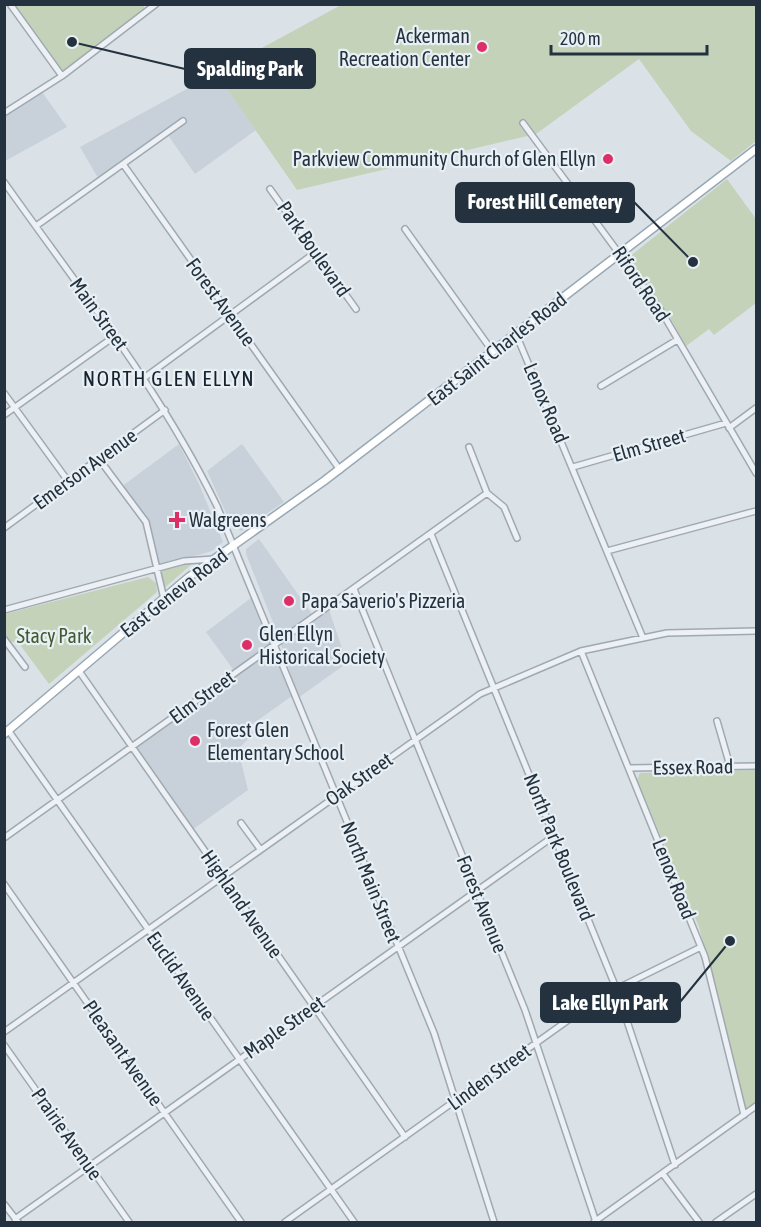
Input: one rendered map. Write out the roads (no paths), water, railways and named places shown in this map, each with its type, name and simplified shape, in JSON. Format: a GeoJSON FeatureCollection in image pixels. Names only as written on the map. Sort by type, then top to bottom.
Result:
{"type":"FeatureCollection","features":[{"type":"Feature","properties":{"kind":"main road","name":"East Saint Charles Road"},"geometry":{"type":"LineString","coordinates":[[235,546],[340,470],[756,149]]}},
{"type":"Feature","properties":{"kind":"main road","name":"East Geneva Road"},"geometry":{"type":"LineString","coordinates":[[6,732],[164,599],[235,546]]}},
{"type":"Feature","properties":{"kind":"street"},"geometry":{"type":"LineString","coordinates":[[10,4],[62,76]]}},
{"type":"Feature","properties":{"kind":"street"},"geometry":{"type":"LineString","coordinates":[[144,4],[148,10]]}},
{"type":"Feature","properties":{"kind":"street"},"geometry":{"type":"LineString","coordinates":[[4,113],[62,76],[156,4]]}},
{"type":"Feature","properties":{"kind":"street"},"geometry":{"type":"LineString","coordinates":[[36,226],[183,121]]}},
{"type":"Feature","properties":{"kind":"street","name":"Riford Road"},"geometry":{"type":"LineString","coordinates":[[523,123],[660,309],[756,473]]}},
{"type":"Feature","properties":{"kind":"street","name":"Forest Avenue"},"geometry":{"type":"LineString","coordinates":[[123,164],[340,470]]}},
{"type":"Feature","properties":{"kind":"street","name":"Main Street"},"geometry":{"type":"LineString","coordinates":[[4,182],[115,336],[165,410],[206,482],[235,546]]}},
{"type":"Feature","properties":{"kind":"street","name":"Park Boulevard"},"geometry":{"type":"LineString","coordinates":[[270,189],[356,309]]}},
{"type":"Feature","properties":{"kind":"street"},"geometry":{"type":"LineString","coordinates":[[4,194],[11,191]]}},
{"type":"Feature","properties":{"kind":"street"},"geometry":{"type":"LineString","coordinates":[[405,229],[493,352]]}},
{"type":"Feature","properties":{"kind":"street"},"geometry":{"type":"LineString","coordinates":[[144,378],[316,252]]}},
{"type":"Feature","properties":{"kind":"street","name":"Lenox Road"},"geometry":{"type":"LineString","coordinates":[[516,334],[643,638]]}},
{"type":"Feature","properties":{"kind":"street"},"geometry":{"type":"LineString","coordinates":[[4,416],[115,336]]}},
{"type":"Feature","properties":{"kind":"street"},"geometry":{"type":"LineString","coordinates":[[601,387],[677,340]]}},
{"type":"Feature","properties":{"kind":"street"},"geometry":{"type":"LineString","coordinates":[[4,393],[68,481]]}},
{"type":"Feature","properties":{"kind":"street","name":"Elm Street"},"geometry":{"type":"LineString","coordinates":[[573,467],[727,425],[756,408]]}},
{"type":"Feature","properties":{"kind":"street","name":"Emerson Avenue"},"geometry":{"type":"LineString","coordinates":[[4,528],[165,410]]}},
{"type":"Feature","properties":{"kind":"street"},"geometry":{"type":"LineString","coordinates":[[469,447],[487,493],[504,507],[517,538]]}},
{"type":"Feature","properties":{"kind":"street"},"geometry":{"type":"LineString","coordinates":[[99,459],[146,522],[164,599]]}},
{"type":"Feature","properties":{"kind":"street","name":"Elm Street"},"geometry":{"type":"LineString","coordinates":[[4,838],[487,493]]}},
{"type":"Feature","properties":{"kind":"street"},"geometry":{"type":"LineString","coordinates":[[607,551],[756,511]]}},
{"type":"Feature","properties":{"kind":"street","name":"North Park Boulevard"},"geometry":{"type":"LineString","coordinates":[[431,534],[616,988],[675,1165]]}},
{"type":"Feature","properties":{"kind":"street","name":"North Main Street"},"geometry":{"type":"LineString","coordinates":[[235,546],[433,1032],[457,1100],[494,1222]]}},
{"type":"Feature","properties":{"kind":"street"},"geometry":{"type":"LineString","coordinates":[[4,610],[194,559],[216,558]]}},
{"type":"Feature","properties":{"kind":"street","name":"Forest Avenue"},"geometry":{"type":"LineString","coordinates":[[354,589],[536,1043],[595,1222]]}},
{"type":"Feature","properties":{"kind":"street","name":"Oak Street"},"geometry":{"type":"LineString","coordinates":[[4,1032],[414,740],[494,687],[581,651],[667,633],[756,631]]}},
{"type":"Feature","properties":{"kind":"street"},"geometry":{"type":"LineString","coordinates":[[4,639],[25,667]]}},
{"type":"Feature","properties":{"kind":"street","name":"Lenox Road"},"geometry":{"type":"LineString","coordinates":[[581,651],[701,946],[744,1115]]}},
{"type":"Feature","properties":{"kind":"street","name":"Highland Avenue"},"geometry":{"type":"LineString","coordinates":[[79,671],[405,1137]]}},
{"type":"Feature","properties":{"kind":"street"},"geometry":{"type":"LineString","coordinates":[[717,721],[730,766]]}},
{"type":"Feature","properties":{"kind":"street","name":"Euclid Avenue"},"geometry":{"type":"LineString","coordinates":[[6,732],[58,801],[354,1222]]}},
{"type":"Feature","properties":{"kind":"street","name":"Essex Road"},"geometry":{"type":"LineString","coordinates":[[629,768],[756,766]]}},
{"type":"Feature","properties":{"kind":"street"},"geometry":{"type":"LineString","coordinates":[[241,823],[260,849]]}},
{"type":"Feature","properties":{"kind":"street","name":"Maple Street"},"geometry":{"type":"LineString","coordinates":[[16,1221],[164,1112],[554,836]]}},
{"type":"Feature","properties":{"kind":"street","name":"Pleasant Avenue"},"geometry":{"type":"LineString","coordinates":[[4,884],[241,1222]]}},
{"type":"Feature","properties":{"kind":"street","name":"Linden Street"},"geometry":{"type":"LineString","coordinates":[[285,1222],[616,988],[701,946]]}},
{"type":"Feature","properties":{"kind":"street","name":"Prairie Avenue"},"geometry":{"type":"LineString","coordinates":[[4,1045],[129,1222]]}},
{"type":"Feature","properties":{"kind":"street"},"geometry":{"type":"LineString","coordinates":[[595,1222],[756,1106]]}},
{"type":"Feature","properties":{"kind":"street"},"geometry":{"type":"LineString","coordinates":[[663,1174],[699,1222]]}},
{"type":"Feature","properties":{"kind":"street"},"geometry":{"type":"LineString","coordinates":[[716,1222],[756,1194]]}},
{"type":"Feature","properties":{"kind":"street"},"geometry":{"type":"LineString","coordinates":[[4,1204],[7,1212],[16,1221]]}},
{"type":"Feature","properties":{"kind":"place","name":"Spalding Park"},"geometry":{"type":"Point","coordinates":[72,42]}},
{"type":"Feature","properties":{"kind":"place","name":"Ackerman Recreation Center"},"geometry":{"type":"Point","coordinates":[482,47]}},
{"type":"Feature","properties":{"kind":"place","name":"Parkview Community Church of Glen Ellyn"},"geometry":{"type":"Point","coordinates":[608,159]}},
{"type":"Feature","properties":{"kind":"place","name":"Forest Hill Cemetery"},"geometry":{"type":"Point","coordinates":[693,262]}},
{"type":"Feature","properties":{"kind":"place","name":"Walgreens"},"geometry":{"type":"Point","coordinates":[177,520]}},
{"type":"Feature","properties":{"kind":"place","name":"Papa Saverio's Pizzeria"},"geometry":{"type":"Point","coordinates":[289,601]}},
{"type":"Feature","properties":{"kind":"place","name":"Glen Ellyn Historical Society"},"geometry":{"type":"Point","coordinates":[247,645]}},
{"type":"Feature","properties":{"kind":"place","name":"Forest Glen Elementary School"},"geometry":{"type":"Point","coordinates":[195,741]}},
{"type":"Feature","properties":{"kind":"place","name":"Lake Ellyn Park"},"geometry":{"type":"Point","coordinates":[730,941]}},
{"type":"Feature","properties":{"kind":"district","name":"NORTH GLEN ELLYN"},"geometry":{"type":"Point","coordinates":[169,379]}},
{"type":"Feature","properties":{"kind":"park label","name":"Stacy Park"},"geometry":{"type":"Point","coordinates":[54,636]}}]}
